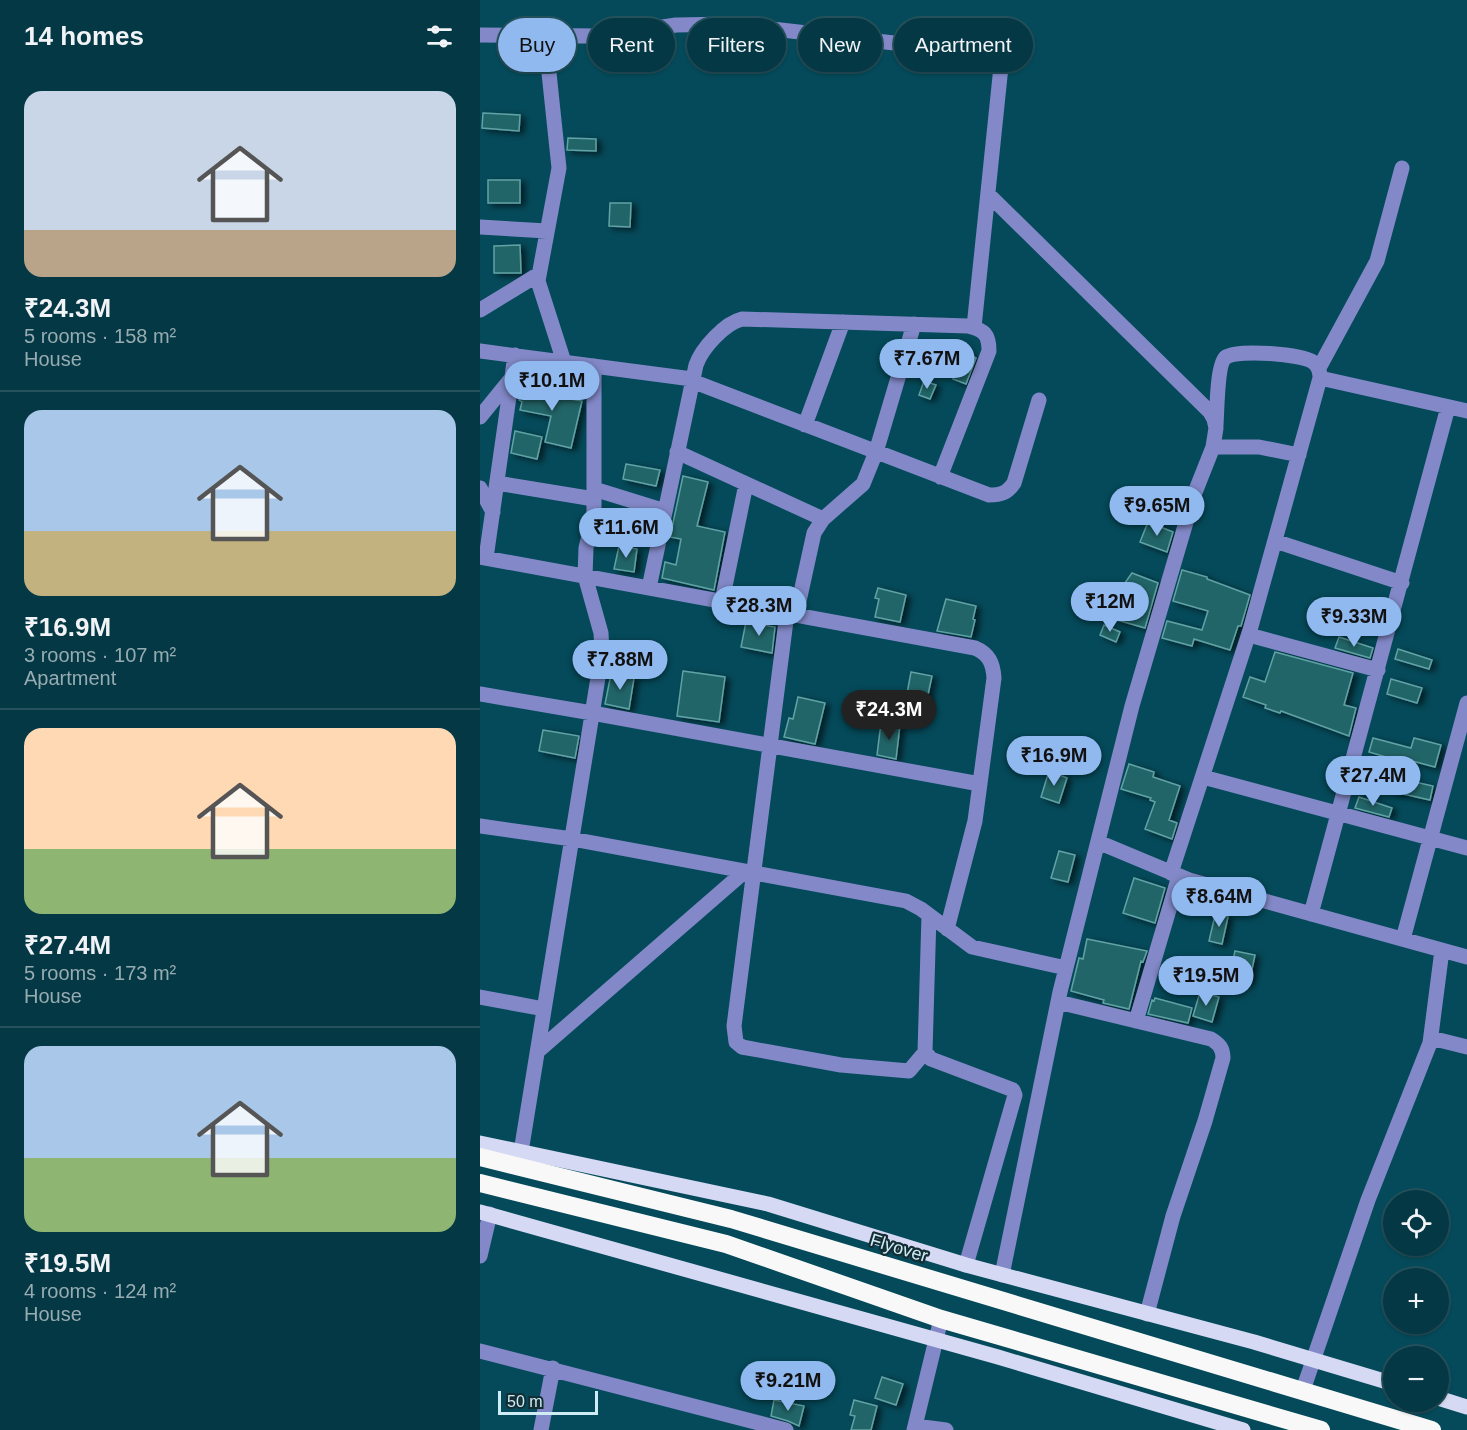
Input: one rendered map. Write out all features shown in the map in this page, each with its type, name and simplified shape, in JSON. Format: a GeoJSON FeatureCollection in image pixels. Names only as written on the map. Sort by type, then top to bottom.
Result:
{"type":"FeatureCollection","features":[{"type":"Feature","properties":{"kind":"highway","name":"Flyover"},"geometry":{"type":"LineString","coordinates":[[480,1157],[731,1219],[1432,1430]]}},
{"type":"Feature","properties":{"kind":"highway"},"geometry":{"type":"LineString","coordinates":[[480,1183],[726,1244],[941,1319],[1321,1430]]}},
{"type":"Feature","properties":{"kind":"main road"},"geometry":{"type":"LineString","coordinates":[[480,1143],[768,1204],[966,1265],[1254,1342],[1383,1381]]}},
{"type":"Feature","properties":{"kind":"main road"},"geometry":{"type":"LineString","coordinates":[[485,1213],[935,1339],[1243,1430]]}},
{"type":"Feature","properties":{"kind":"main road"},"geometry":{"type":"LineString","coordinates":[[1449,1401],[1467,1407]]}},
{"type":"Feature","properties":{"kind":"street"},"geometry":{"type":"LineString","coordinates":[[576,36],[602,36],[676,25],[730,24],[1002,57],[974,327]]}},
{"type":"Feature","properties":{"kind":"street"},"geometry":{"type":"LineString","coordinates":[[480,35],[498,35]]}},
{"type":"Feature","properties":{"kind":"street"},"geometry":{"type":"LineString","coordinates":[[549,72],[559,161],[539,274],[539,289],[564,362]]}},
{"type":"Feature","properties":{"kind":"street"},"geometry":{"type":"LineString","coordinates":[[1136,1021],[1203,777],[1249,635],[1299,455],[1319,373],[1377,261],[1402,168]]}},
{"type":"Feature","properties":{"kind":"street"},"geometry":{"type":"LineString","coordinates":[[988,194],[1210,412],[1216,428]]}},
{"type":"Feature","properties":{"kind":"street"},"geometry":{"type":"LineString","coordinates":[[480,227],[547,231]]}},
{"type":"Feature","properties":{"kind":"street"},"geometry":{"type":"LineString","coordinates":[[480,310],[539,274]]}},
{"type":"Feature","properties":{"kind":"street"},"geometry":{"type":"LineString","coordinates":[[649,588],[692,380],[700,356],[733,321],[742,319],[979,328],[985,333],[989,342],[989,351],[940,477]]}},
{"type":"Feature","properties":{"kind":"street"},"geometry":{"type":"LineString","coordinates":[[805,425],[843,322]]}},
{"type":"Feature","properties":{"kind":"street"},"geometry":{"type":"LineString","coordinates":[[914,324],[876,452],[863,484],[823,519],[814,533],[792,614],[749,872],[754,881],[734,1026],[736,1042],[742,1047],[776,1055],[881,1070],[909,1071],[925,1052],[929,915]]}},
{"type":"Feature","properties":{"kind":"street"},"geometry":{"type":"LineString","coordinates":[[480,351],[692,380],[988,495],[999,495],[1008,491],[1014,483],[1039,400]]}},
{"type":"Feature","properties":{"kind":"street"},"geometry":{"type":"LineString","coordinates":[[1002,1275],[1058,1002],[1098,842],[1142,673],[1194,495],[1213,447],[1221,365],[1227,357],[1240,352],[1277,354],[1315,363],[1319,373]]}},
{"type":"Feature","properties":{"kind":"street"},"geometry":{"type":"LineString","coordinates":[[514,355],[493,512],[483,558],[975,648],[984,652],[993,668],[994,678],[980,784],[974,826],[947,929]]}},
{"type":"Feature","properties":{"kind":"street"},"geometry":{"type":"LineString","coordinates":[[521,1152],[602,642],[585,576],[585,552],[593,520],[594,366]]}},
{"type":"Feature","properties":{"kind":"street"},"geometry":{"type":"LineString","coordinates":[[1319,373],[1467,411]]}},
{"type":"Feature","properties":{"kind":"street"},"geometry":{"type":"LineString","coordinates":[[480,417],[511,379]]}},
{"type":"Feature","properties":{"kind":"street"},"geometry":{"type":"LineString","coordinates":[[1311,914],[1448,407]]}},
{"type":"Feature","properties":{"kind":"street"},"geometry":{"type":"LineString","coordinates":[[1213,447],[1259,447],[1299,455]]}},
{"type":"Feature","properties":{"kind":"street"},"geometry":{"type":"LineString","coordinates":[[677,452],[823,519]]}},
{"type":"Feature","properties":{"kind":"street"},"geometry":{"type":"LineString","coordinates":[[496,483],[594,494],[665,512]]}},
{"type":"Feature","properties":{"kind":"street"},"geometry":{"type":"LineString","coordinates":[[722,601],[746,484]]}},
{"type":"Feature","properties":{"kind":"street"},"geometry":{"type":"LineString","coordinates":[[480,488],[493,512]]}},
{"type":"Feature","properties":{"kind":"street"},"geometry":{"type":"LineString","coordinates":[[1275,542],[1402,583]]}},
{"type":"Feature","properties":{"kind":"street"},"geometry":{"type":"LineString","coordinates":[[1249,635],[1378,670]]}},
{"type":"Feature","properties":{"kind":"street"},"geometry":{"type":"LineString","coordinates":[[480,694],[980,784]]}},
{"type":"Feature","properties":{"kind":"street"},"geometry":{"type":"LineString","coordinates":[[1403,939],[1431,837],[1461,749],[1467,703]]}},
{"type":"Feature","properties":{"kind":"street"},"geometry":{"type":"LineString","coordinates":[[1203,777],[1467,848]]}},
{"type":"Feature","properties":{"kind":"street"},"geometry":{"type":"LineString","coordinates":[[480,826],[572,840],[906,901],[929,915],[962,941],[980,950],[1066,968]]}},
{"type":"Feature","properties":{"kind":"street"},"geometry":{"type":"LineString","coordinates":[[1098,842],[1175,875],[1467,957]]}},
{"type":"Feature","properties":{"kind":"street"},"geometry":{"type":"LineString","coordinates":[[538,1051],[749,872]]}},
{"type":"Feature","properties":{"kind":"street"},"geometry":{"type":"LineString","coordinates":[[1304,1390],[1368,1200],[1431,1038],[1442,950]]}},
{"type":"Feature","properties":{"kind":"street"},"geometry":{"type":"LineString","coordinates":[[480,998],[544,1009]]}},
{"type":"Feature","properties":{"kind":"street"},"geometry":{"type":"LineString","coordinates":[[1058,1002],[1211,1039],[1219,1044],[1223,1051],[1223,1058],[1204,1121],[1173,1216],[1147,1314]]}},
{"type":"Feature","properties":{"kind":"street"},"geometry":{"type":"LineString","coordinates":[[1431,1038],[1467,1047]]}},
{"type":"Feature","properties":{"kind":"street"},"geometry":{"type":"LineString","coordinates":[[925,1052],[932,1059],[1013,1090],[1015,1095],[966,1265]]}},
{"type":"Feature","properties":{"kind":"street"},"geometry":{"type":"LineString","coordinates":[[480,1256],[485,1213]]}},
{"type":"Feature","properties":{"kind":"street"},"geometry":{"type":"LineString","coordinates":[[941,1319],[915,1428],[946,1430]]}},
{"type":"Feature","properties":{"kind":"street"},"geometry":{"type":"LineString","coordinates":[[480,1351],[554,1368],[786,1430]]}},
{"type":"Feature","properties":{"kind":"street"},"geometry":{"type":"LineString","coordinates":[[541,1430],[554,1368]]}},
{"type":"Feature","properties":{"kind":"building"},"geometry":{"type":"Polygon","coordinates":[[[483,113],[520,115],[519,131],[482,128],[483,113]]]}},
{"type":"Feature","properties":{"kind":"building"},"geometry":{"type":"Polygon","coordinates":[[[568,138],[596,139],[596,151],[567,150],[568,138]]]}},
{"type":"Feature","properties":{"kind":"building"},"geometry":{"type":"Polygon","coordinates":[[[488,180],[520,180],[520,203],[488,203],[488,180]]]}},
{"type":"Feature","properties":{"kind":"building"},"geometry":{"type":"Polygon","coordinates":[[[610,203],[631,203],[630,227],[609,226],[610,203]]]}},
{"type":"Feature","properties":{"kind":"building"},"geometry":{"type":"Polygon","coordinates":[[[520,245],[521,273],[494,273],[494,246],[520,245]]]}},
{"type":"Feature","properties":{"kind":"building"},"geometry":{"type":"Polygon","coordinates":[[[962,352],[976,358],[966,384],[953,379],[962,352]]]}},
{"type":"Feature","properties":{"kind":"building"},"geometry":{"type":"Polygon","coordinates":[[[522,381],[554,387],[552,396],[582,401],[571,448],[545,442],[551,416],[520,410],[522,381]]]}},
{"type":"Feature","properties":{"kind":"building"},"geometry":{"type":"Polygon","coordinates":[[[924,381],[936,385],[930,399],[919,395],[924,381]]]}},
{"type":"Feature","properties":{"kind":"building"},"geometry":{"type":"Polygon","coordinates":[[[515,431],[542,437],[537,459],[511,453],[515,431]]]}},
{"type":"Feature","properties":{"kind":"building"},"geometry":{"type":"Polygon","coordinates":[[[626,464],[660,470],[656,486],[623,479],[626,464]]]}},
{"type":"Feature","properties":{"kind":"building"},"geometry":{"type":"Polygon","coordinates":[[[683,476],[708,482],[697,526],[725,532],[714,590],[662,578],[665,562],[676,565],[681,539],[670,537],[683,476]]]}},
{"type":"Feature","properties":{"kind":"building"},"geometry":{"type":"Polygon","coordinates":[[[1148,522],[1173,532],[1167,552],[1140,542],[1148,522]]]}},
{"type":"Feature","properties":{"kind":"building"},"geometry":{"type":"Polygon","coordinates":[[[619,546],[637,549],[634,572],[614,569],[619,546]]]}},
{"type":"Feature","properties":{"kind":"building"},"geometry":{"type":"Polygon","coordinates":[[[1182,570],[1207,577],[1207,579],[1250,595],[1241,626],[1238,626],[1230,650],[1194,639],[1192,646],[1162,638],[1167,621],[1202,630],[1208,611],[1173,601],[1182,570]]]}},
{"type":"Feature","properties":{"kind":"building"},"geometry":{"type":"Polygon","coordinates":[[[1132,573],[1158,583],[1145,628],[1117,620],[1126,588],[1122,587],[1132,573]]]}},
{"type":"Feature","properties":{"kind":"building"},"geometry":{"type":"Polygon","coordinates":[[[878,588],[906,595],[900,622],[875,617],[879,599],[875,598],[878,588]]]}},
{"type":"Feature","properties":{"kind":"building"},"geometry":{"type":"Polygon","coordinates":[[[946,599],[976,606],[971,637],[937,631],[946,599]]]}},
{"type":"Feature","properties":{"kind":"building"},"geometry":{"type":"Polygon","coordinates":[[[746,622],[775,627],[772,653],[741,647],[746,622]]]}},
{"type":"Feature","properties":{"kind":"building"},"geometry":{"type":"Polygon","coordinates":[[[1104,625],[1120,632],[1116,642],[1100,635],[1104,625]]]}},
{"type":"Feature","properties":{"kind":"building"},"geometry":{"type":"Polygon","coordinates":[[[1339,637],[1373,648],[1370,658],[1335,648],[1339,637]]]}},
{"type":"Feature","properties":{"kind":"building"},"geometry":{"type":"Polygon","coordinates":[[[1398,649],[1432,660],[1429,669],[1395,659],[1398,649]]]}},
{"type":"Feature","properties":{"kind":"building"},"geometry":{"type":"Polygon","coordinates":[[[1275,652],[1353,673],[1344,705],[1356,708],[1349,736],[1281,711],[1280,713],[1265,708],[1266,705],[1243,697],[1250,677],[1265,682],[1275,652]]]}},
{"type":"Feature","properties":{"kind":"building"},"geometry":{"type":"Polygon","coordinates":[[[683,671],[725,677],[719,722],[677,716],[683,671]]]}},
{"type":"Feature","properties":{"kind":"building"},"geometry":{"type":"Polygon","coordinates":[[[911,672],[932,676],[926,704],[906,699],[911,672]]]}},
{"type":"Feature","properties":{"kind":"building"},"geometry":{"type":"Polygon","coordinates":[[[611,674],[634,678],[629,709],[605,704],[611,674]]]}},
{"type":"Feature","properties":{"kind":"building"},"geometry":{"type":"Polygon","coordinates":[[[1391,679],[1422,688],[1417,703],[1387,694],[1391,679]]]}},
{"type":"Feature","properties":{"kind":"building"},"geometry":{"type":"Polygon","coordinates":[[[798,697],[825,703],[815,744],[784,737],[789,718],[793,719],[798,697]]]}},
{"type":"Feature","properties":{"kind":"building"},"geometry":{"type":"Polygon","coordinates":[[[881,723],[900,725],[896,759],[877,755],[881,723]]]}},
{"type":"Feature","properties":{"kind":"building"},"geometry":{"type":"Polygon","coordinates":[[[543,730],[579,736],[575,758],[539,751],[543,730]]]}},
{"type":"Feature","properties":{"kind":"building"},"geometry":{"type":"Polygon","coordinates":[[[1373,738],[1411,748],[1414,738],[1441,745],[1435,767],[1401,758],[1400,761],[1369,752],[1373,738]]]}},
{"type":"Feature","properties":{"kind":"building"},"geometry":{"type":"Polygon","coordinates":[[[1129,764],[1154,772],[1153,777],[1180,786],[1169,820],[1177,823],[1172,839],[1145,829],[1155,802],[1150,800],[1151,798],[1121,789],[1129,764]]]}},
{"type":"Feature","properties":{"kind":"building"},"geometry":{"type":"Polygon","coordinates":[[[1049,771],[1067,778],[1059,803],[1041,797],[1049,771]]]}},
{"type":"Feature","properties":{"kind":"building"},"geometry":{"type":"Polygon","coordinates":[[[1397,778],[1433,786],[1430,800],[1394,792],[1397,778]]]}},
{"type":"Feature","properties":{"kind":"building"},"geometry":{"type":"Polygon","coordinates":[[[1359,797],[1392,808],[1389,817],[1355,808],[1359,797]]]}},
{"type":"Feature","properties":{"kind":"building"},"geometry":{"type":"Polygon","coordinates":[[[1059,851],[1075,855],[1068,882],[1051,878],[1059,851]]]}},
{"type":"Feature","properties":{"kind":"building"},"geometry":{"type":"Polygon","coordinates":[[[1134,878],[1165,888],[1155,923],[1123,913],[1134,878]]]}},
{"type":"Feature","properties":{"kind":"building"},"geometry":{"type":"Polygon","coordinates":[[[1216,911],[1228,917],[1222,944],[1209,941],[1216,911]]]}},
{"type":"Feature","properties":{"kind":"building"},"geometry":{"type":"Polygon","coordinates":[[[1087,939],[1147,951],[1143,962],[1141,961],[1129,1009],[1103,1003],[1104,1000],[1071,991],[1079,958],[1083,959],[1087,939]]]}},
{"type":"Feature","properties":{"kind":"building"},"geometry":{"type":"Polygon","coordinates":[[[1235,951],[1255,955],[1249,983],[1229,979],[1235,951]]]}},
{"type":"Feature","properties":{"kind":"building"},"geometry":{"type":"Polygon","coordinates":[[[1200,992],[1219,997],[1212,1022],[1193,1016],[1200,992]]]}},
{"type":"Feature","properties":{"kind":"building"},"geometry":{"type":"Polygon","coordinates":[[[1155,998],[1192,1008],[1188,1023],[1148,1014],[1152,1000],[1154,1001],[1155,998]]]}},
{"type":"Feature","properties":{"kind":"building"},"geometry":{"type":"Polygon","coordinates":[[[882,1377],[903,1384],[896,1405],[875,1398],[882,1377]]]}},
{"type":"Feature","properties":{"kind":"building"},"geometry":{"type":"Polygon","coordinates":[[[774,1400],[804,1406],[799,1426],[771,1416],[774,1400]]]}},
{"type":"Feature","properties":{"kind":"building"},"geometry":{"type":"Polygon","coordinates":[[[854,1400],[877,1406],[871,1430],[851,1430],[855,1416],[850,1415],[854,1400]]]}}]}
